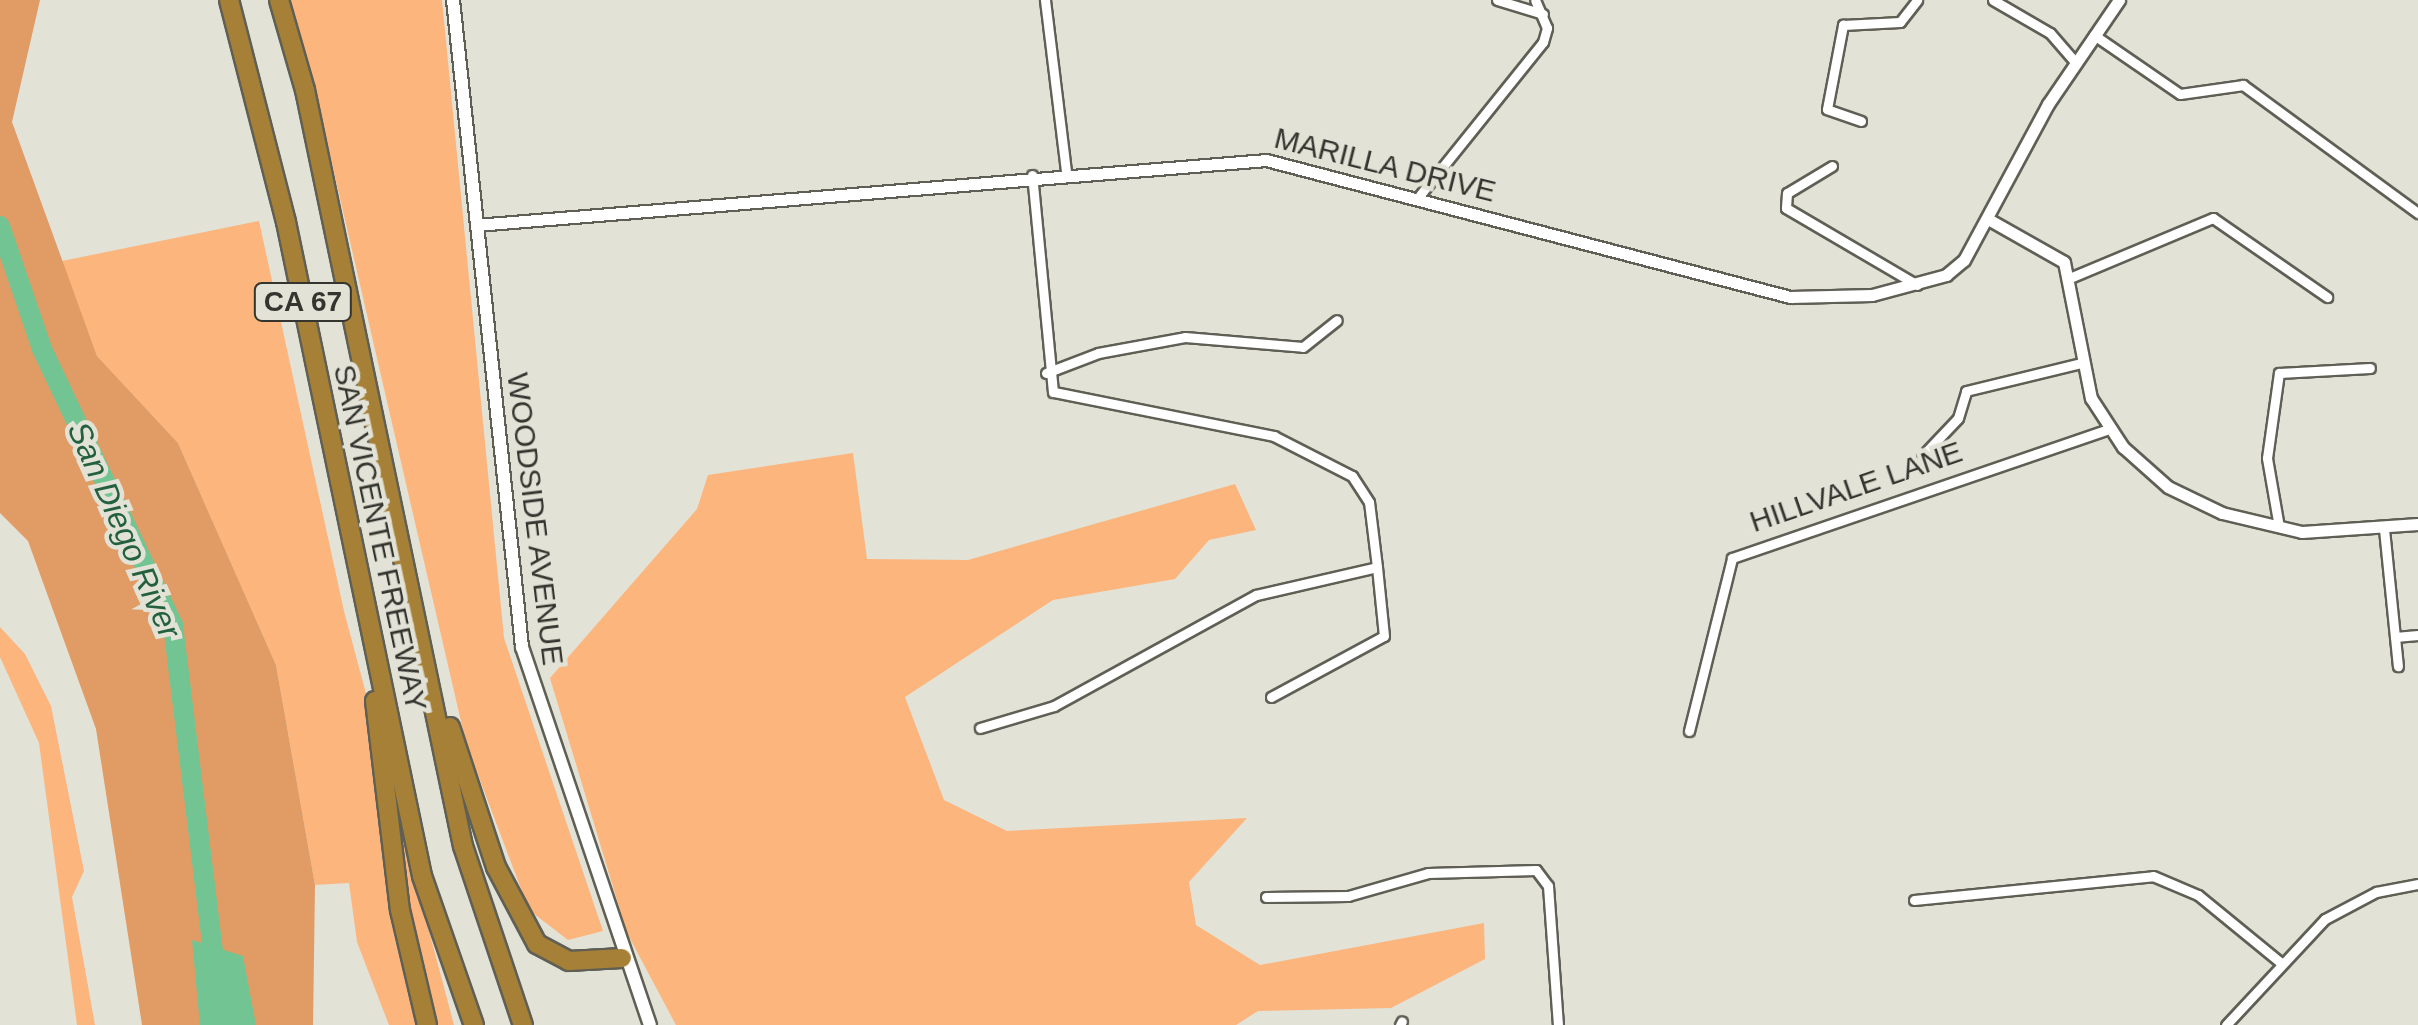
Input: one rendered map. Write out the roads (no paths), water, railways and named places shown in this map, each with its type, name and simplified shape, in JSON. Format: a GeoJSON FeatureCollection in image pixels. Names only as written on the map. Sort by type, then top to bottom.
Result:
{"type":"FeatureCollection","features":[{"type":"Feature","properties":{"kind":"highway","name":"SAN VICENTE FREEWAY"},"geometry":{"type":"LineString","coordinates":[[228,0],[263,119],[422,876],[474,1025]]}},
{"type":"Feature","properties":{"kind":"highway","name":"SAN VICENTE FREEWAY"},"geometry":{"type":"LineString","coordinates":[[279,0],[396,519],[463,846],[523,1025]]}},
{"type":"Feature","properties":{"kind":"highway"},"geometry":{"type":"LineString","coordinates":[[396,519],[474,810],[522,921],[550,955],[622,958]]}},
{"type":"Feature","properties":{"kind":"highway"},"geometry":{"type":"LineString","coordinates":[[365,606],[400,910],[427,1025]]}},
{"type":"Feature","properties":{"kind":"main road","name":"WOODSIDE AVENUE"},"geometry":{"type":"LineString","coordinates":[[453,0],[522,647],[622,958],[650,1025]]}},
{"type":"Feature","properties":{"kind":"street"},"geometry":{"type":"LineString","coordinates":[[1045,0],[1066,172]]}},
{"type":"Feature","properties":{"kind":"street"},"geometry":{"type":"LineString","coordinates":[[1497,0],[1542,14]]}},
{"type":"Feature","properties":{"kind":"street"},"geometry":{"type":"LineString","coordinates":[[1420,195],[1543,42],[1542,14],[1534,0]]}},
{"type":"Feature","properties":{"kind":"street"},"geometry":{"type":"LineString","coordinates":[[1861,121],[1827,109],[1843,26],[1906,20],[1917,0]]}},
{"type":"Feature","properties":{"kind":"street"},"geometry":{"type":"LineString","coordinates":[[1992,0],[2050,33],[2075,62]]}},
{"type":"Feature","properties":{"kind":"street","name":"MARILLA DRIVE"},"geometry":{"type":"LineString","coordinates":[[476,225],[1066,172],[1266,160],[1420,195],[1790,296],[1917,285],[1954,270],[1988,219],[2075,62],[2119,0]]}},
{"type":"Feature","properties":{"kind":"street"},"geometry":{"type":"LineString","coordinates":[[2094,35],[2180,94],[2242,85],[2418,214]]}},
{"type":"Feature","properties":{"kind":"street"},"geometry":{"type":"LineString","coordinates":[[1832,166],[1787,193],[1786,208],[1917,285]]}},
{"type":"Feature","properties":{"kind":"street"},"geometry":{"type":"LineString","coordinates":[[1032,175],[1046,373],[1052,392],[1274,436],[1352,476],[1369,502],[1384,636],[1271,697]]}},
{"type":"Feature","properties":{"kind":"street"},"geometry":{"type":"LineString","coordinates":[[2072,277],[2213,218],[2327,298]]}},
{"type":"Feature","properties":{"kind":"street"},"geometry":{"type":"LineString","coordinates":[[1988,219],[2048,248],[2072,277],[2081,363],[2108,428],[2180,494],[2279,527],[2384,529],[2418,524]]}},
{"type":"Feature","properties":{"kind":"street"},"geometry":{"type":"LineString","coordinates":[[1046,373],[1098,353],[1186,336],[1303,346],[1337,320]]}},
{"type":"Feature","properties":{"kind":"street"},"geometry":{"type":"LineString","coordinates":[[1922,456],[1958,418],[1966,391],[2081,363]]}},
{"type":"Feature","properties":{"kind":"street"},"geometry":{"type":"LineString","coordinates":[[2279,527],[2267,458],[2279,374],[2370,368]]}},
{"type":"Feature","properties":{"kind":"street","name":"HILLVALE LANE"},"geometry":{"type":"LineString","coordinates":[[1689,731],[1732,558],[2108,428]]}},
{"type":"Feature","properties":{"kind":"street"},"geometry":{"type":"LineString","coordinates":[[2384,529],[2398,666]]}},
{"type":"Feature","properties":{"kind":"street"},"geometry":{"type":"LineString","coordinates":[[980,728],[1054,706],[1256,595],[1377,567]]}},
{"type":"Feature","properties":{"kind":"street"},"geometry":{"type":"LineString","coordinates":[[2395,637],[2418,635]]}},
{"type":"Feature","properties":{"kind":"street"},"geometry":{"type":"LineString","coordinates":[[1266,897],[1348,896],[1428,872],[1536,870],[1548,886],[1558,1025]]}},
{"type":"Feature","properties":{"kind":"street"},"geometry":{"type":"LineString","coordinates":[[1914,900],[2153,876],[2198,895],[2281,963]]}},
{"type":"Feature","properties":{"kind":"street"},"geometry":{"type":"LineString","coordinates":[[2226,1025],[2281,963],[2343,908],[2418,884]]}},
{"type":"Feature","properties":{"kind":"waterway","name":"San Diego River"},"geometry":{"type":"LineString","coordinates":[[0,226],[42,349],[173,625],[215,969]]}}]}
